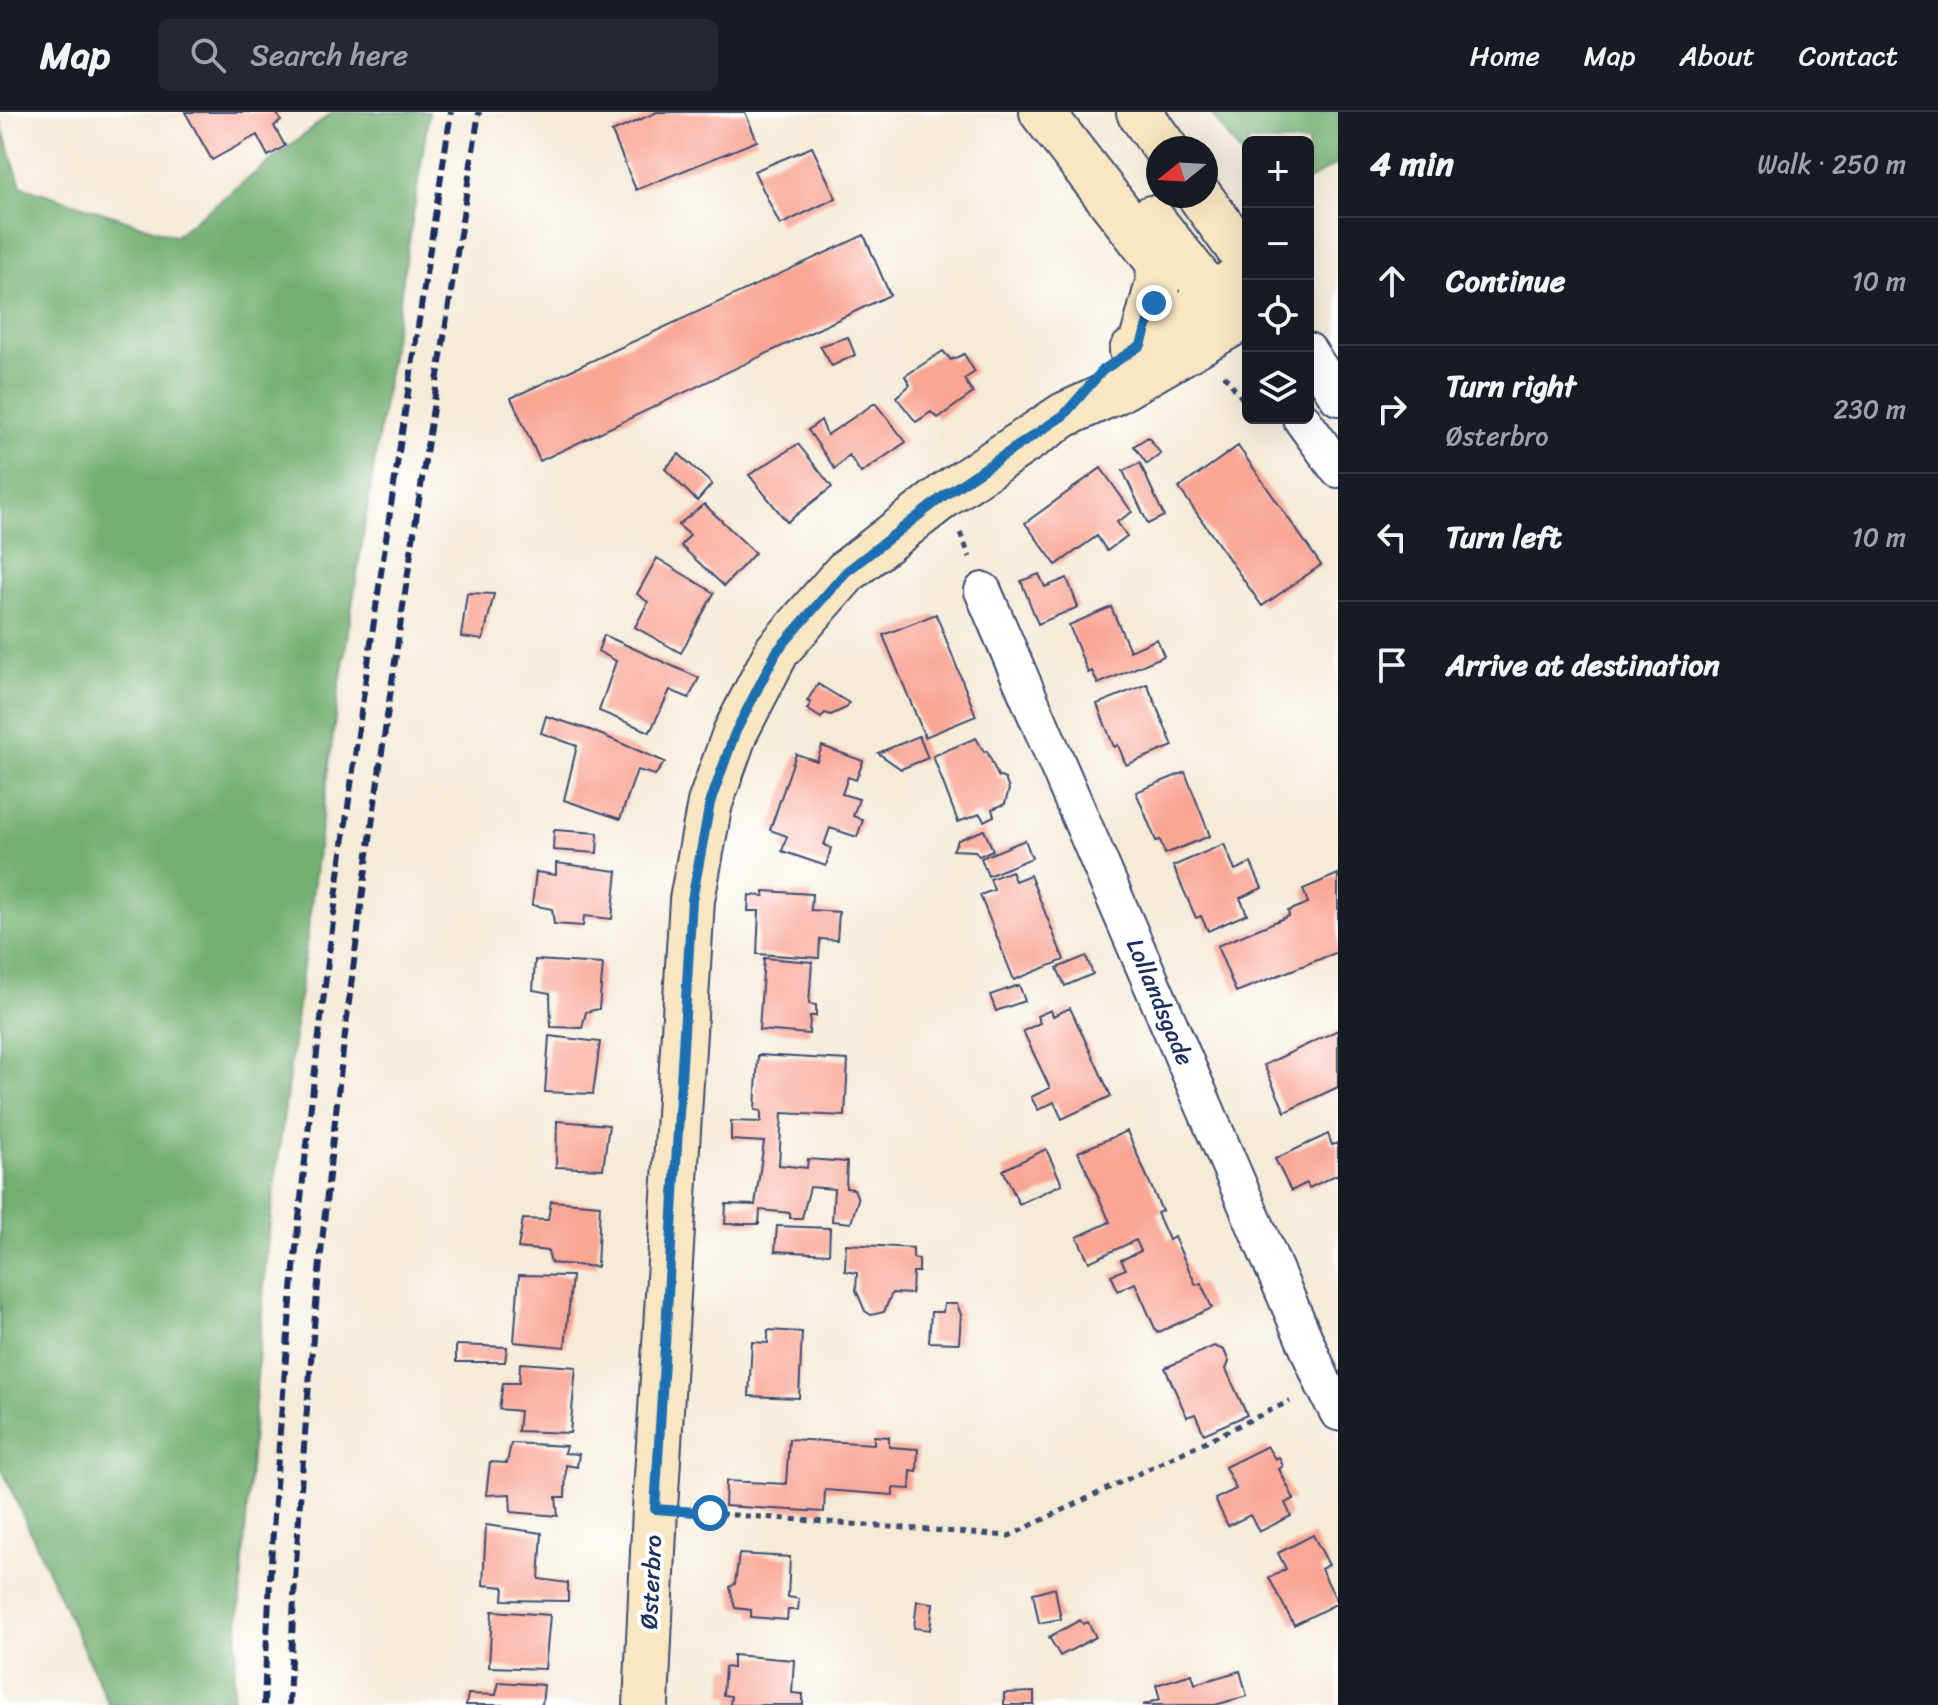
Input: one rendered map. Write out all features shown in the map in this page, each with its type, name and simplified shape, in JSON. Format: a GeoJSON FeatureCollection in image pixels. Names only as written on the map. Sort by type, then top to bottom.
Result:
{"type":"FeatureCollection","features":[{"type":"Feature","properties":{"kind":"street"},"geometry":{"type":"LineString","coordinates":[[1042,112],[1158,262],[1159,279],[1141,345]]}},
{"type":"Feature","properties":{"kind":"street"},"geometry":{"type":"LineString","coordinates":[[1067,112],[1235,318]]}},
{"type":"Feature","properties":{"kind":"street"},"geometry":{"type":"LineString","coordinates":[[1139,112],[1156,136]]}},
{"type":"Feature","properties":{"kind":"street"},"geometry":{"type":"LineString","coordinates":[[1209,208],[1242,254]]}},
{"type":"Feature","properties":{"kind":"street","name":"Østerbro"},"geometry":{"type":"LineString","coordinates":[[646,1705],[692,900],[710,803],[735,733],[777,651],[846,572],[945,495],[1064,415],[1115,392],[1235,318],[1246,280]]}},
{"type":"Feature","properties":{"kind":"street","name":"Østerbro"},"geometry":{"type":"LineString","coordinates":[[1064,415],[1103,370],[1141,345],[1235,318]]}},
{"type":"Feature","properties":{"kind":"street"},"geometry":{"type":"LineString","coordinates":[[1309,352],[1338,397]]}},
{"type":"Feature","properties":{"kind":"street"},"geometry":{"type":"LineString","coordinates":[[1305,424],[1338,469]]}},
{"type":"Feature","properties":{"kind":"street","name":"Lollandsgade"},"geometry":{"type":"LineString","coordinates":[[983,591],[1331,1398]]}},
{"type":"Feature","properties":{"kind":"path"},"geometry":{"type":"LineString","coordinates":[[945,495],[983,591]]}},
{"type":"Feature","properties":{"kind":"path"},"geometry":{"type":"LineString","coordinates":[[655,1509],[1009,1536],[1331,1398]]}},
{"type":"Feature","properties":{"kind":"green space"},"geometry":{"type":"Polygon","coordinates":[[[333,112],[429,112],[338,696],[267,1245],[232,1705],[109,1705],[0,1465],[0,121],[21,186],[175,236],[333,112]]]}},
{"type":"Feature","properties":{"kind":"green space"},"geometry":{"type":"Polygon","coordinates":[[[1210,112],[1338,112],[1338,163],[1314,177],[1314,136],[1242,136],[1242,155],[1210,112]]]}},
{"type":"Feature","properties":{"kind":"building"},"geometry":{"type":"Polygon","coordinates":[[[185,112],[276,112],[281,121],[274,126],[285,146],[268,156],[257,135],[212,160],[185,112]]]}},
{"type":"Feature","properties":{"kind":"building"},"geometry":{"type":"Polygon","coordinates":[[[657,112],[745,112],[757,141],[636,190],[612,132],[657,112]]]}},
{"type":"Feature","properties":{"kind":"building"},"geometry":{"type":"Polygon","coordinates":[[[812,147],[836,198],[780,225],[754,171],[812,147]]]}},
{"type":"Feature","properties":{"kind":"building"},"geometry":{"type":"Polygon","coordinates":[[[864,235],[890,295],[540,461],[511,398],[864,235]]]}},
{"type":"Feature","properties":{"kind":"building"},"geometry":{"type":"Polygon","coordinates":[[[848,337],[855,355],[832,366],[820,346],[848,337]]]}},
{"type":"Feature","properties":{"kind":"building"},"geometry":{"type":"Polygon","coordinates":[[[943,351],[951,360],[964,354],[975,372],[964,379],[973,393],[938,418],[931,412],[916,422],[896,397],[910,385],[905,376],[943,351]]]}},
{"type":"Feature","properties":{"kind":"building"},"geometry":{"type":"Polygon","coordinates":[[[875,403],[906,442],[861,473],[849,455],[835,469],[808,430],[821,420],[827,435],[875,403]]]}},
{"type":"Feature","properties":{"kind":"building"},"geometry":{"type":"Polygon","coordinates":[[[1148,437],[1161,454],[1147,464],[1134,446],[1148,437]]]}},
{"type":"Feature","properties":{"kind":"building"},"geometry":{"type":"Polygon","coordinates":[[[798,444],[832,487],[787,522],[749,475],[798,444]]]}},
{"type":"Feature","properties":{"kind":"building"},"geometry":{"type":"Polygon","coordinates":[[[1238,446],[1321,565],[1262,606],[1179,488],[1238,446]]]}},
{"type":"Feature","properties":{"kind":"building"},"geometry":{"type":"Polygon","coordinates":[[[679,454],[712,484],[697,501],[665,469],[679,454]]]}},
{"type":"Feature","properties":{"kind":"building"},"geometry":{"type":"Polygon","coordinates":[[[1140,463],[1164,516],[1148,524],[1123,471],[1140,463]]]}},
{"type":"Feature","properties":{"kind":"building"},"geometry":{"type":"Polygon","coordinates":[[[1101,468],[1132,512],[1117,522],[1127,536],[1107,551],[1097,536],[1056,565],[1025,523],[1101,468]]]}},
{"type":"Feature","properties":{"kind":"building"},"geometry":{"type":"Polygon","coordinates":[[[704,504],[755,553],[724,586],[681,546],[690,535],[678,525],[704,504]]]}},
{"type":"Feature","properties":{"kind":"building"},"geometry":{"type":"Polygon","coordinates":[[[657,558],[714,593],[681,653],[635,627],[648,602],[637,594],[657,558]]]}},
{"type":"Feature","properties":{"kind":"building"},"geometry":{"type":"Polygon","coordinates":[[[1039,574],[1045,587],[1067,578],[1078,607],[1038,624],[1021,581],[1039,574]]]}},
{"type":"Feature","properties":{"kind":"building"},"geometry":{"type":"Polygon","coordinates":[[[467,593],[494,594],[483,640],[461,637],[467,593]]]}},
{"type":"Feature","properties":{"kind":"building"},"geometry":{"type":"Polygon","coordinates":[[[1111,607],[1130,651],[1157,639],[1164,656],[1098,684],[1092,671],[1088,673],[1069,625],[1111,607]]]}},
{"type":"Feature","properties":{"kind":"building"},"geometry":{"type":"Polygon","coordinates":[[[936,614],[976,716],[925,737],[883,635],[936,614]]]}},
{"type":"Feature","properties":{"kind":"building"},"geometry":{"type":"Polygon","coordinates":[[[604,635],[699,678],[689,698],[670,690],[650,732],[599,711],[616,661],[598,651],[604,635]]]}},
{"type":"Feature","properties":{"kind":"building"},"geometry":{"type":"Polygon","coordinates":[[[818,684],[849,703],[846,708],[831,715],[825,713],[821,718],[807,709],[811,703],[807,701],[818,684]]]}},
{"type":"Feature","properties":{"kind":"building"},"geometry":{"type":"Polygon","coordinates":[[[1147,684],[1173,746],[1126,765],[1118,745],[1114,747],[1097,704],[1147,684]]]}},
{"type":"Feature","properties":{"kind":"building"},"geometry":{"type":"Polygon","coordinates":[[[546,716],[590,730],[665,762],[655,775],[637,770],[620,819],[564,800],[577,746],[541,733],[546,716]]]}},
{"type":"Feature","properties":{"kind":"building"},"geometry":{"type":"Polygon","coordinates":[[[919,736],[928,758],[901,769],[878,753],[919,736]]]}},
{"type":"Feature","properties":{"kind":"building"},"geometry":{"type":"Polygon","coordinates":[[[976,738],[1009,789],[1005,804],[992,809],[994,816],[984,821],[980,814],[958,822],[933,756],[976,738]]]}},
{"type":"Feature","properties":{"kind":"building"},"geometry":{"type":"Polygon","coordinates":[[[822,746],[863,761],[856,780],[848,777],[842,794],[859,799],[853,816],[863,820],[857,837],[830,828],[824,845],[831,848],[826,866],[782,851],[787,836],[770,830],[796,754],[817,761],[822,746]]]}},
{"type":"Feature","properties":{"kind":"building"},"geometry":{"type":"Polygon","coordinates":[[[1185,772],[1210,836],[1165,854],[1160,840],[1156,841],[1136,792],[1185,772]]]}},
{"type":"Feature","properties":{"kind":"building"},"geometry":{"type":"Polygon","coordinates":[[[554,830],[598,833],[597,853],[553,850],[554,830]]]}},
{"type":"Feature","properties":{"kind":"building"},"geometry":{"type":"Polygon","coordinates":[[[984,830],[993,850],[979,856],[975,851],[953,850],[958,840],[984,830]]]}},
{"type":"Feature","properties":{"kind":"building"},"geometry":{"type":"Polygon","coordinates":[[[1025,840],[1032,858],[988,876],[981,858],[1025,840]]]}},
{"type":"Feature","properties":{"kind":"building"},"geometry":{"type":"Polygon","coordinates":[[[1224,844],[1235,870],[1251,863],[1262,888],[1240,898],[1247,914],[1208,931],[1201,916],[1196,918],[1173,866],[1224,844]]]}},
{"type":"Feature","properties":{"kind":"building"},"geometry":{"type":"Polygon","coordinates":[[[556,863],[617,871],[612,919],[584,916],[583,926],[554,924],[552,909],[532,905],[536,872],[556,875],[556,863]]]}},
{"type":"Feature","properties":{"kind":"building"},"geometry":{"type":"Polygon","coordinates":[[[1011,871],[1015,881],[1030,875],[1064,960],[1014,980],[980,895],[994,890],[990,879],[1011,871]]]}},
{"type":"Feature","properties":{"kind":"building"},"geometry":{"type":"Polygon","coordinates":[[[1338,874],[1338,952],[1236,992],[1217,946],[1289,916],[1288,911],[1308,903],[1303,889],[1338,874]]]}},
{"type":"Feature","properties":{"kind":"building"},"geometry":{"type":"Polygon","coordinates":[[[764,891],[812,894],[811,910],[839,912],[837,940],[820,939],[819,958],[757,954],[759,911],[748,911],[749,895],[764,896],[764,891]]]}},
{"type":"Feature","properties":{"kind":"building"},"geometry":{"type":"Polygon","coordinates":[[[1086,956],[1093,974],[1065,986],[1057,968],[1086,956]]]}},
{"type":"Feature","properties":{"kind":"building"},"geometry":{"type":"Polygon","coordinates":[[[764,958],[812,962],[809,1004],[816,1005],[816,1016],[810,1016],[809,1034],[759,1030],[764,958]]]}},
{"type":"Feature","properties":{"kind":"building"},"geometry":{"type":"Polygon","coordinates":[[[535,960],[603,964],[599,1009],[586,1012],[582,1028],[551,1027],[550,993],[533,990],[535,960]]]}},
{"type":"Feature","properties":{"kind":"building"},"geometry":{"type":"Polygon","coordinates":[[[1019,985],[1025,1001],[996,1011],[990,995],[1019,985]]]}},
{"type":"Feature","properties":{"kind":"building"},"geometry":{"type":"Polygon","coordinates":[[[1070,1008],[1111,1096],[1062,1119],[1054,1102],[1038,1110],[1031,1097],[1050,1088],[1023,1031],[1040,1023],[1037,1016],[1051,1010],[1053,1016],[1070,1008]]]}},
{"type":"Feature","properties":{"kind":"building"},"geometry":{"type":"Polygon","coordinates":[[[1338,1030],[1338,1087],[1285,1112],[1264,1065],[1338,1030]]]}},
{"type":"Feature","properties":{"kind":"building"},"geometry":{"type":"Polygon","coordinates":[[[549,1036],[600,1042],[593,1094],[545,1092],[549,1036]]]}},
{"type":"Feature","properties":{"kind":"building"},"geometry":{"type":"Polygon","coordinates":[[[758,1055],[848,1060],[845,1116],[782,1113],[779,1165],[807,1168],[808,1159],[847,1162],[846,1188],[854,1189],[858,1199],[851,1223],[832,1221],[834,1189],[810,1187],[802,1218],[790,1218],[790,1213],[760,1210],[759,1224],[725,1224],[726,1204],[755,1205],[764,1142],[731,1140],[731,1121],[761,1122],[761,1111],[755,1110],[758,1055]]]}},
{"type":"Feature","properties":{"kind":"building"},"geometry":{"type":"Polygon","coordinates":[[[557,1121],[609,1125],[603,1169],[556,1167],[557,1121]]]}},
{"type":"Feature","properties":{"kind":"building"},"geometry":{"type":"Polygon","coordinates":[[[1127,1131],[1162,1211],[1157,1213],[1169,1240],[1174,1237],[1196,1285],[1201,1283],[1212,1308],[1157,1333],[1135,1283],[1118,1291],[1111,1275],[1126,1269],[1121,1260],[1141,1251],[1136,1240],[1089,1262],[1077,1237],[1110,1222],[1078,1152],[1127,1131]]]}},
{"type":"Feature","properties":{"kind":"building"},"geometry":{"type":"Polygon","coordinates":[[[1328,1134],[1332,1145],[1338,1143],[1338,1174],[1309,1188],[1307,1183],[1291,1191],[1275,1159],[1328,1134]]]}},
{"type":"Feature","properties":{"kind":"building"},"geometry":{"type":"Polygon","coordinates":[[[1046,1149],[1062,1184],[1019,1204],[1003,1170],[1046,1149]]]}},
{"type":"Feature","properties":{"kind":"building"},"geometry":{"type":"Polygon","coordinates":[[[551,1201],[600,1205],[597,1267],[551,1263],[548,1251],[518,1248],[523,1219],[548,1220],[551,1201]]]}},
{"type":"Feature","properties":{"kind":"building"},"geometry":{"type":"Polygon","coordinates":[[[777,1226],[830,1228],[829,1254],[775,1251],[777,1226]]]}},
{"type":"Feature","properties":{"kind":"building"},"geometry":{"type":"Polygon","coordinates":[[[846,1244],[913,1248],[913,1258],[919,1259],[919,1272],[913,1272],[912,1294],[892,1293],[884,1312],[871,1315],[865,1311],[856,1290],[857,1273],[845,1271],[846,1244]]]}},
{"type":"Feature","properties":{"kind":"building"},"geometry":{"type":"Polygon","coordinates":[[[519,1275],[572,1276],[565,1347],[514,1342],[519,1275]]]}},
{"type":"Feature","properties":{"kind":"building"},"geometry":{"type":"Polygon","coordinates":[[[944,1304],[957,1304],[961,1315],[959,1343],[929,1342],[931,1312],[943,1312],[944,1304]]]}},
{"type":"Feature","properties":{"kind":"building"},"geometry":{"type":"Polygon","coordinates":[[[768,1330],[802,1332],[799,1398],[749,1396],[752,1342],[768,1343],[768,1330]]]}},
{"type":"Feature","properties":{"kind":"building"},"geometry":{"type":"Polygon","coordinates":[[[456,1345],[507,1347],[505,1362],[456,1362],[456,1345]]]}},
{"type":"Feature","properties":{"kind":"building"},"geometry":{"type":"Polygon","coordinates":[[[1214,1346],[1224,1350],[1229,1362],[1226,1369],[1247,1415],[1204,1434],[1195,1414],[1187,1417],[1165,1368],[1214,1346]]]}},
{"type":"Feature","properties":{"kind":"building"},"geometry":{"type":"Polygon","coordinates":[[[520,1363],[576,1367],[570,1433],[518,1431],[520,1411],[499,1409],[503,1383],[519,1383],[520,1363]]]}},
{"type":"Feature","properties":{"kind":"building"},"geometry":{"type":"Polygon","coordinates":[[[874,1436],[889,1437],[889,1447],[918,1449],[917,1472],[911,1471],[910,1489],[893,1488],[893,1495],[825,1490],[824,1512],[725,1506],[726,1481],[786,1484],[789,1439],[874,1444],[874,1436]]]}},
{"type":"Feature","properties":{"kind":"building"},"geometry":{"type":"Polygon","coordinates":[[[511,1443],[566,1446],[564,1453],[579,1454],[577,1467],[566,1465],[565,1497],[556,1497],[558,1516],[511,1512],[510,1494],[486,1495],[490,1462],[507,1463],[511,1443]]]}},
{"type":"Feature","properties":{"kind":"building"},"geometry":{"type":"Polygon","coordinates":[[[1267,1446],[1275,1459],[1279,1457],[1283,1466],[1279,1469],[1294,1499],[1285,1503],[1291,1516],[1259,1532],[1250,1515],[1228,1526],[1215,1499],[1236,1489],[1225,1467],[1267,1446]]]}},
{"type":"Feature","properties":{"kind":"building"},"geometry":{"type":"Polygon","coordinates":[[[486,1525],[542,1533],[539,1579],[568,1583],[568,1601],[503,1600],[504,1587],[483,1585],[486,1525]]]}},
{"type":"Feature","properties":{"kind":"building"},"geometry":{"type":"Polygon","coordinates":[[[1313,1535],[1329,1565],[1321,1569],[1338,1603],[1294,1625],[1269,1578],[1286,1569],[1278,1553],[1313,1535]]]}},
{"type":"Feature","properties":{"kind":"building"},"geometry":{"type":"Polygon","coordinates":[[[739,1554],[790,1557],[788,1597],[799,1599],[798,1610],[788,1610],[787,1620],[751,1617],[751,1610],[735,1608],[730,1587],[735,1584],[739,1554]]]}},
{"type":"Feature","properties":{"kind":"building"},"geometry":{"type":"Polygon","coordinates":[[[1055,1588],[1061,1619],[1039,1623],[1033,1593],[1055,1588]]]}},
{"type":"Feature","properties":{"kind":"building"},"geometry":{"type":"Polygon","coordinates":[[[917,1601],[933,1603],[930,1630],[914,1628],[917,1601]]]}},
{"type":"Feature","properties":{"kind":"building"},"geometry":{"type":"Polygon","coordinates":[[[492,1611],[550,1615],[545,1669],[489,1667],[492,1611]]]}},
{"type":"Feature","properties":{"kind":"building"},"geometry":{"type":"Polygon","coordinates":[[[1080,1620],[1083,1624],[1088,1622],[1096,1637],[1060,1656],[1049,1637],[1080,1620]]]}},
{"type":"Feature","properties":{"kind":"building"},"geometry":{"type":"Polygon","coordinates":[[[733,1655],[794,1660],[792,1693],[803,1694],[803,1705],[730,1705],[731,1696],[723,1695],[725,1667],[733,1668],[733,1655]]]}},
{"type":"Feature","properties":{"kind":"building"},"geometry":{"type":"Polygon","coordinates":[[[1240,1671],[1247,1696],[1215,1705],[1143,1705],[1160,1699],[1156,1685],[1192,1674],[1195,1684],[1240,1671]]]}},
{"type":"Feature","properties":{"kind":"building"},"geometry":{"type":"Polygon","coordinates":[[[499,1682],[544,1685],[542,1705],[466,1705],[468,1694],[496,1695],[499,1682]]]}},
{"type":"Feature","properties":{"kind":"building"},"geometry":{"type":"Polygon","coordinates":[[[1034,1692],[1034,1705],[1004,1705],[1004,1693],[1034,1692]]]}},
{"type":"Feature","properties":{"kind":"railway"},"geometry":{"type":"LineString","coordinates":[[264,1705],[275,1505],[311,1105],[362,707],[451,112]]}},
{"type":"Feature","properties":{"kind":"railway"},"geometry":{"type":"LineString","coordinates":[[289,1705],[300,1505],[316,1305],[337,1105],[388,707],[479,112]]}},
{"type":"Feature","properties":{"kind":"route"},"geometry":{"type":"LineString","coordinates":[[710,1513],[655,1509],[692,900],[710,803],[735,733],[777,651],[846,572],[945,495],[1064,415],[1103,370],[1141,345],[1154,303]]}}]}
